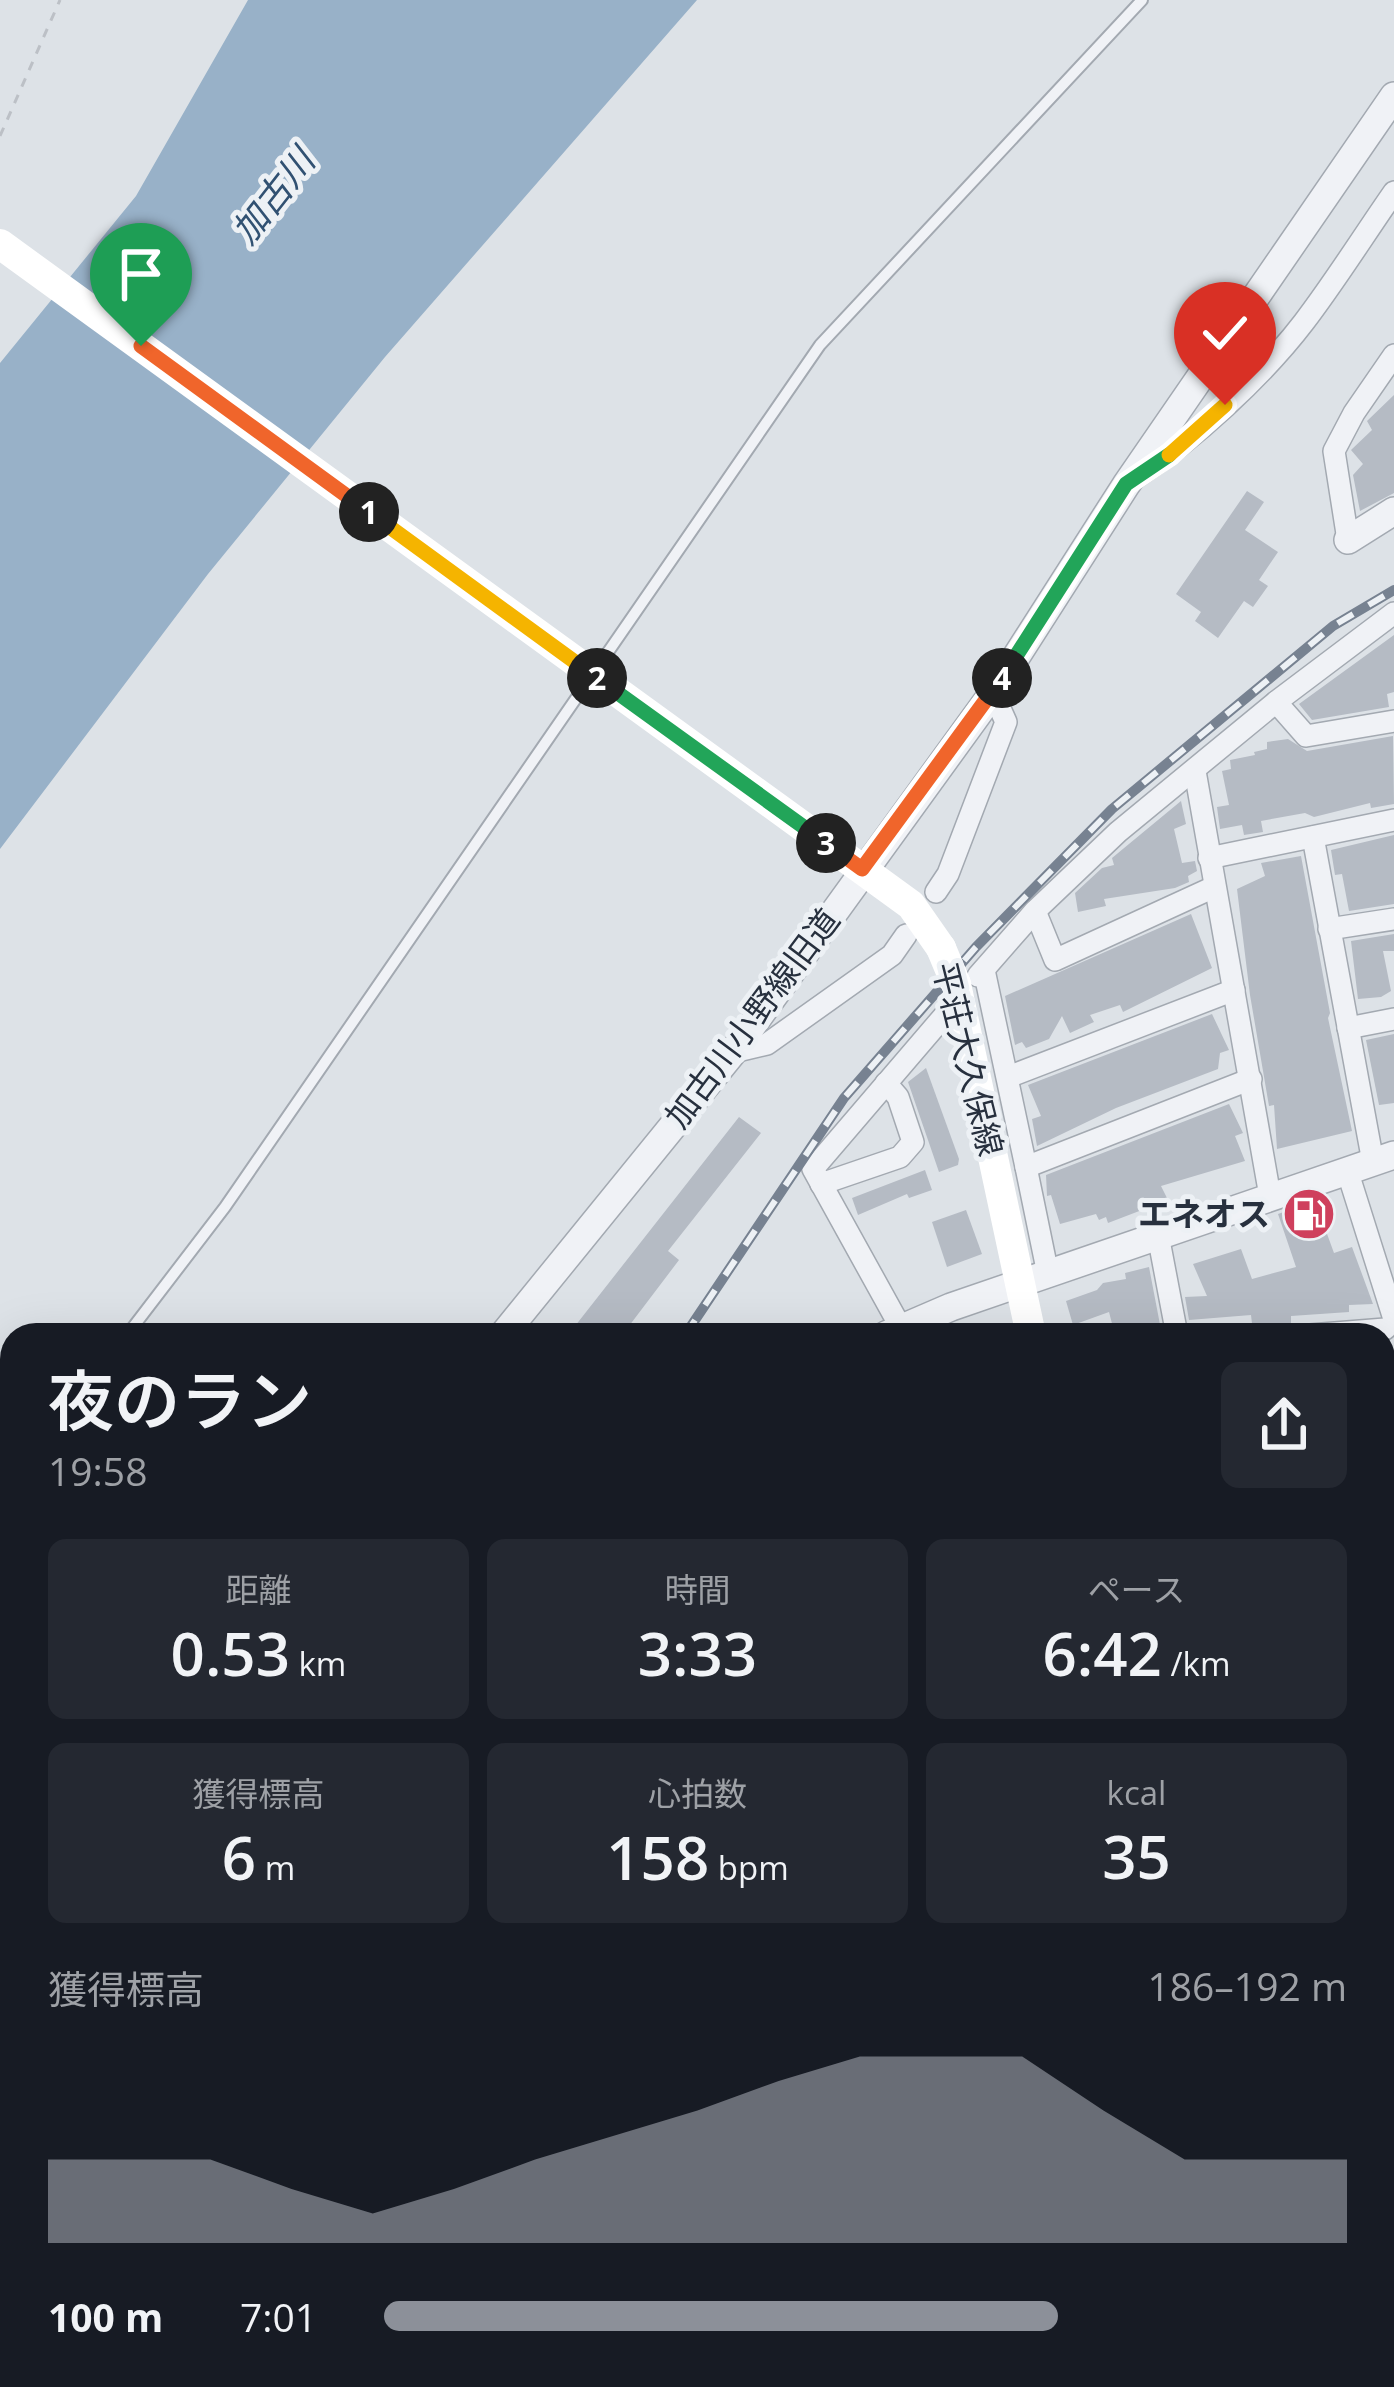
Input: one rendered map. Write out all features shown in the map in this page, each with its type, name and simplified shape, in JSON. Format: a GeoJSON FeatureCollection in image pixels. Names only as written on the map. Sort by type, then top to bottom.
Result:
{"type":"FeatureCollection","features":[{"type":"Feature","properties":{"kind":"main road","name":"平荘大久保線"},"geometry":{"type":"LineString","coordinates":[[0,244],[911,905],[941,948],[973,977],[1034,1279],[1032,1323]]}},
{"type":"Feature","properties":{"kind":"street","name":"加古川小野線旧道"},"geometry":{"type":"LineString","coordinates":[[513,1323],[733,1052],[854,863],[993,693],[1126,484],[1394,96]]}},
{"type":"Feature","properties":{"kind":"street"},"geometry":{"type":"LineString","coordinates":[[1126,484],[1171,454],[1302,325],[1394,192]]}},
{"type":"Feature","properties":{"kind":"street"},"geometry":{"type":"LineString","coordinates":[[1394,355],[1334,451],[1348,540],[1394,511]]}},
{"type":"Feature","properties":{"kind":"street"},"geometry":{"type":"LineString","coordinates":[[1034,1279],[1026,1167],[1008,1077],[973,977],[1118,832],[1276,702],[1394,614]]}},
{"type":"Feature","properties":{"kind":"street"},"geometry":{"type":"LineString","coordinates":[[936,892],[948,874],[1006,722],[993,693]]}},
{"type":"Feature","properties":{"kind":"street"},"geometry":{"type":"LineString","coordinates":[[1276,702],[1306,736],[1394,721]]}},
{"type":"Feature","properties":{"kind":"street"},"geometry":{"type":"LineString","coordinates":[[1195,772],[1270,1196]]}},
{"type":"Feature","properties":{"kind":"street"},"geometry":{"type":"LineString","coordinates":[[1209,858],[1394,820]]}},
{"type":"Feature","properties":{"kind":"street"},"geometry":{"type":"LineString","coordinates":[[1313,837],[1371,1163],[1389,1323]]}},
{"type":"Feature","properties":{"kind":"street"},"geometry":{"type":"LineString","coordinates":[[1035,911],[1055,960],[1214,887]]}},
{"type":"Feature","properties":{"kind":"street"},"geometry":{"type":"LineString","coordinates":[[1329,929],[1394,919]]}},
{"type":"Feature","properties":{"kind":"street"},"geometry":{"type":"LineString","coordinates":[[733,1052],[767,1044],[892,956],[906,935]]}},
{"type":"Feature","properties":{"kind":"street"},"geometry":{"type":"LineString","coordinates":[[1008,1077],[1234,990]]}},
{"type":"Feature","properties":{"kind":"street"},"geometry":{"type":"LineString","coordinates":[[817,1177],[886,1083],[944,1016]]}},
{"type":"Feature","properties":{"kind":"street"},"geometry":{"type":"LineString","coordinates":[[1348,1028],[1394,1019]]}},
{"type":"Feature","properties":{"kind":"street"},"geometry":{"type":"LineString","coordinates":[[1026,1167],[1251,1079]]}},
{"type":"Feature","properties":{"kind":"street"},"geometry":{"type":"LineString","coordinates":[[817,1177],[900,1157],[913,1142],[898,1096],[886,1083]]}},
{"type":"Feature","properties":{"kind":"street"},"geometry":{"type":"LineString","coordinates":[[918,1323],[1371,1163]]}},
{"type":"Feature","properties":{"kind":"street"},"geometry":{"type":"LineString","coordinates":[[817,1177],[890,1323]]}},
{"type":"Feature","properties":{"kind":"street"},"geometry":{"type":"LineString","coordinates":[[1158,1235],[1175,1323]]}},
{"type":"Feature","properties":{"kind":"lane"},"geometry":{"type":"LineString","coordinates":[[136,1323],[225,1207],[820,345],[1142,0]]}},
{"type":"Feature","properties":{"kind":"path"},"geometry":{"type":"LineString","coordinates":[[0,136],[60,0]]}},
{"type":"Feature","properties":{"kind":"water","name":"加古川"},"geometry":{"type":"Polygon","coordinates":[[[248,0],[697,0],[385,357],[208,574],[0,849],[0,363],[136,196],[248,0]]]}},
{"type":"Feature","properties":{"kind":"building"},"geometry":{"type":"Polygon","coordinates":[[[1394,395],[1394,493],[1360,511],[1353,475],[1363,464],[1351,450],[1372,430],[1367,421],[1394,395]]]}},
{"type":"Feature","properties":{"kind":"building"},"geometry":{"type":"Polygon","coordinates":[[[1247,491],[1264,502],[1245,530],[1278,552],[1259,580],[1268,586],[1253,607],[1244,601],[1218,638],[1195,621],[1201,612],[1176,594],[1247,491]]]}},
{"type":"Feature","properties":{"kind":"building"},"geometry":{"type":"Polygon","coordinates":[[[1394,635],[1394,692],[1387,694],[1389,707],[1312,720],[1299,704],[1394,635]]]}},
{"type":"Feature","properties":{"kind":"building"},"geometry":{"type":"Polygon","coordinates":[[[1393,736],[1394,804],[1371,808],[1370,803],[1314,817],[1305,813],[1261,821],[1263,832],[1244,835],[1242,825],[1220,829],[1217,807],[1229,805],[1222,771],[1231,769],[1230,760],[1255,755],[1267,749],[1267,742],[1288,739],[1307,751],[1393,736]]]}},
{"type":"Feature","properties":{"kind":"building"},"geometry":{"type":"Polygon","coordinates":[[[1181,801],[1186,824],[1174,829],[1182,863],[1195,861],[1197,871],[1188,876],[1189,882],[1104,899],[1106,906],[1078,912],[1075,893],[1102,868],[1114,865],[1112,858],[1181,801]]]}},
{"type":"Feature","properties":{"kind":"building"},"geometry":{"type":"Polygon","coordinates":[[[1394,835],[1394,904],[1349,911],[1342,874],[1335,875],[1331,850],[1394,835]]]}},
{"type":"Feature","properties":{"kind":"building"},"geometry":{"type":"Polygon","coordinates":[[[1301,856],[1352,1131],[1277,1149],[1274,1105],[1269,1106],[1237,889],[1265,876],[1261,863],[1301,856]]]}},
{"type":"Feature","properties":{"kind":"building"},"geometry":{"type":"Polygon","coordinates":[[[1191,914],[1212,968],[1123,1012],[1120,1005],[1090,1015],[1094,1022],[1070,1033],[1062,1016],[1049,1039],[1026,1048],[1022,1042],[1015,1045],[1005,996],[1191,914]]]}},
{"type":"Feature","properties":{"kind":"building"},"geometry":{"type":"Polygon","coordinates":[[[1394,934],[1394,951],[1383,951],[1391,991],[1358,999],[1351,941],[1394,934]]]}},
{"type":"Feature","properties":{"kind":"building"},"geometry":{"type":"Polygon","coordinates":[[[1212,1014],[1229,1050],[1220,1053],[1218,1069],[1116,1108],[1037,1146],[1032,1119],[1041,1116],[1028,1085],[1212,1014]]]}},
{"type":"Feature","properties":{"kind":"building"},"geometry":{"type":"Polygon","coordinates":[[[1394,1034],[1394,1103],[1379,1105],[1366,1040],[1394,1034]]]}},
{"type":"Feature","properties":{"kind":"building"},"geometry":{"type":"Polygon","coordinates":[[[926,1068],[959,1159],[958,1165],[939,1172],[908,1082],[926,1068]]]}},
{"type":"Feature","properties":{"kind":"building"},"geometry":{"type":"Polygon","coordinates":[[[1229,1104],[1243,1133],[1235,1136],[1245,1161],[1161,1186],[1168,1200],[1108,1223],[1096,1214],[1060,1224],[1051,1195],[1047,1196],[1046,1175],[1229,1104]]]}},
{"type":"Feature","properties":{"kind":"building"},"geometry":{"type":"Polygon","coordinates":[[[739,1117],[761,1133],[668,1251],[679,1260],[631,1323],[577,1323],[739,1117]]]}},
{"type":"Feature","properties":{"kind":"building"},"geometry":{"type":"Polygon","coordinates":[[[925,1170],[932,1190],[909,1198],[907,1194],[858,1215],[852,1198],[925,1170]]]}},
{"type":"Feature","properties":{"kind":"building"},"geometry":{"type":"Polygon","coordinates":[[[1315,1201],[1334,1253],[1352,1247],[1373,1304],[1349,1305],[1349,1312],[1291,1316],[1291,1323],[1252,1323],[1251,1315],[1189,1320],[1185,1297],[1207,1296],[1193,1264],[1241,1249],[1252,1279],[1296,1267],[1278,1214],[1315,1201]]]}},
{"type":"Feature","properties":{"kind":"building"},"geometry":{"type":"Polygon","coordinates":[[[966,1210],[982,1254],[947,1267],[932,1222],[966,1210]]]}},
{"type":"Feature","properties":{"kind":"building"},"geometry":{"type":"Polygon","coordinates":[[[1149,1267],[1160,1323],[1112,1323],[1109,1312],[1072,1323],[1066,1301],[1097,1290],[1103,1283],[1126,1279],[1125,1273],[1149,1267]]]}},
{"type":"Feature","properties":{"kind":"railway"},"geometry":{"type":"LineString","coordinates":[[693,1323],[844,1098],[976,947],[1112,809],[1333,626],[1394,590]]}},
{"type":"Feature","properties":{"kind":"place","name":"エネオス"},"geometry":{"type":"Point","coordinates":[1309,1214]}},
{"type":"Feature","properties":{"kind":"route"},"geometry":{"type":"LineString","coordinates":[[141,346],[862,869],[993,693],[1126,484],[1171,454],[1225,405]]}}]}
